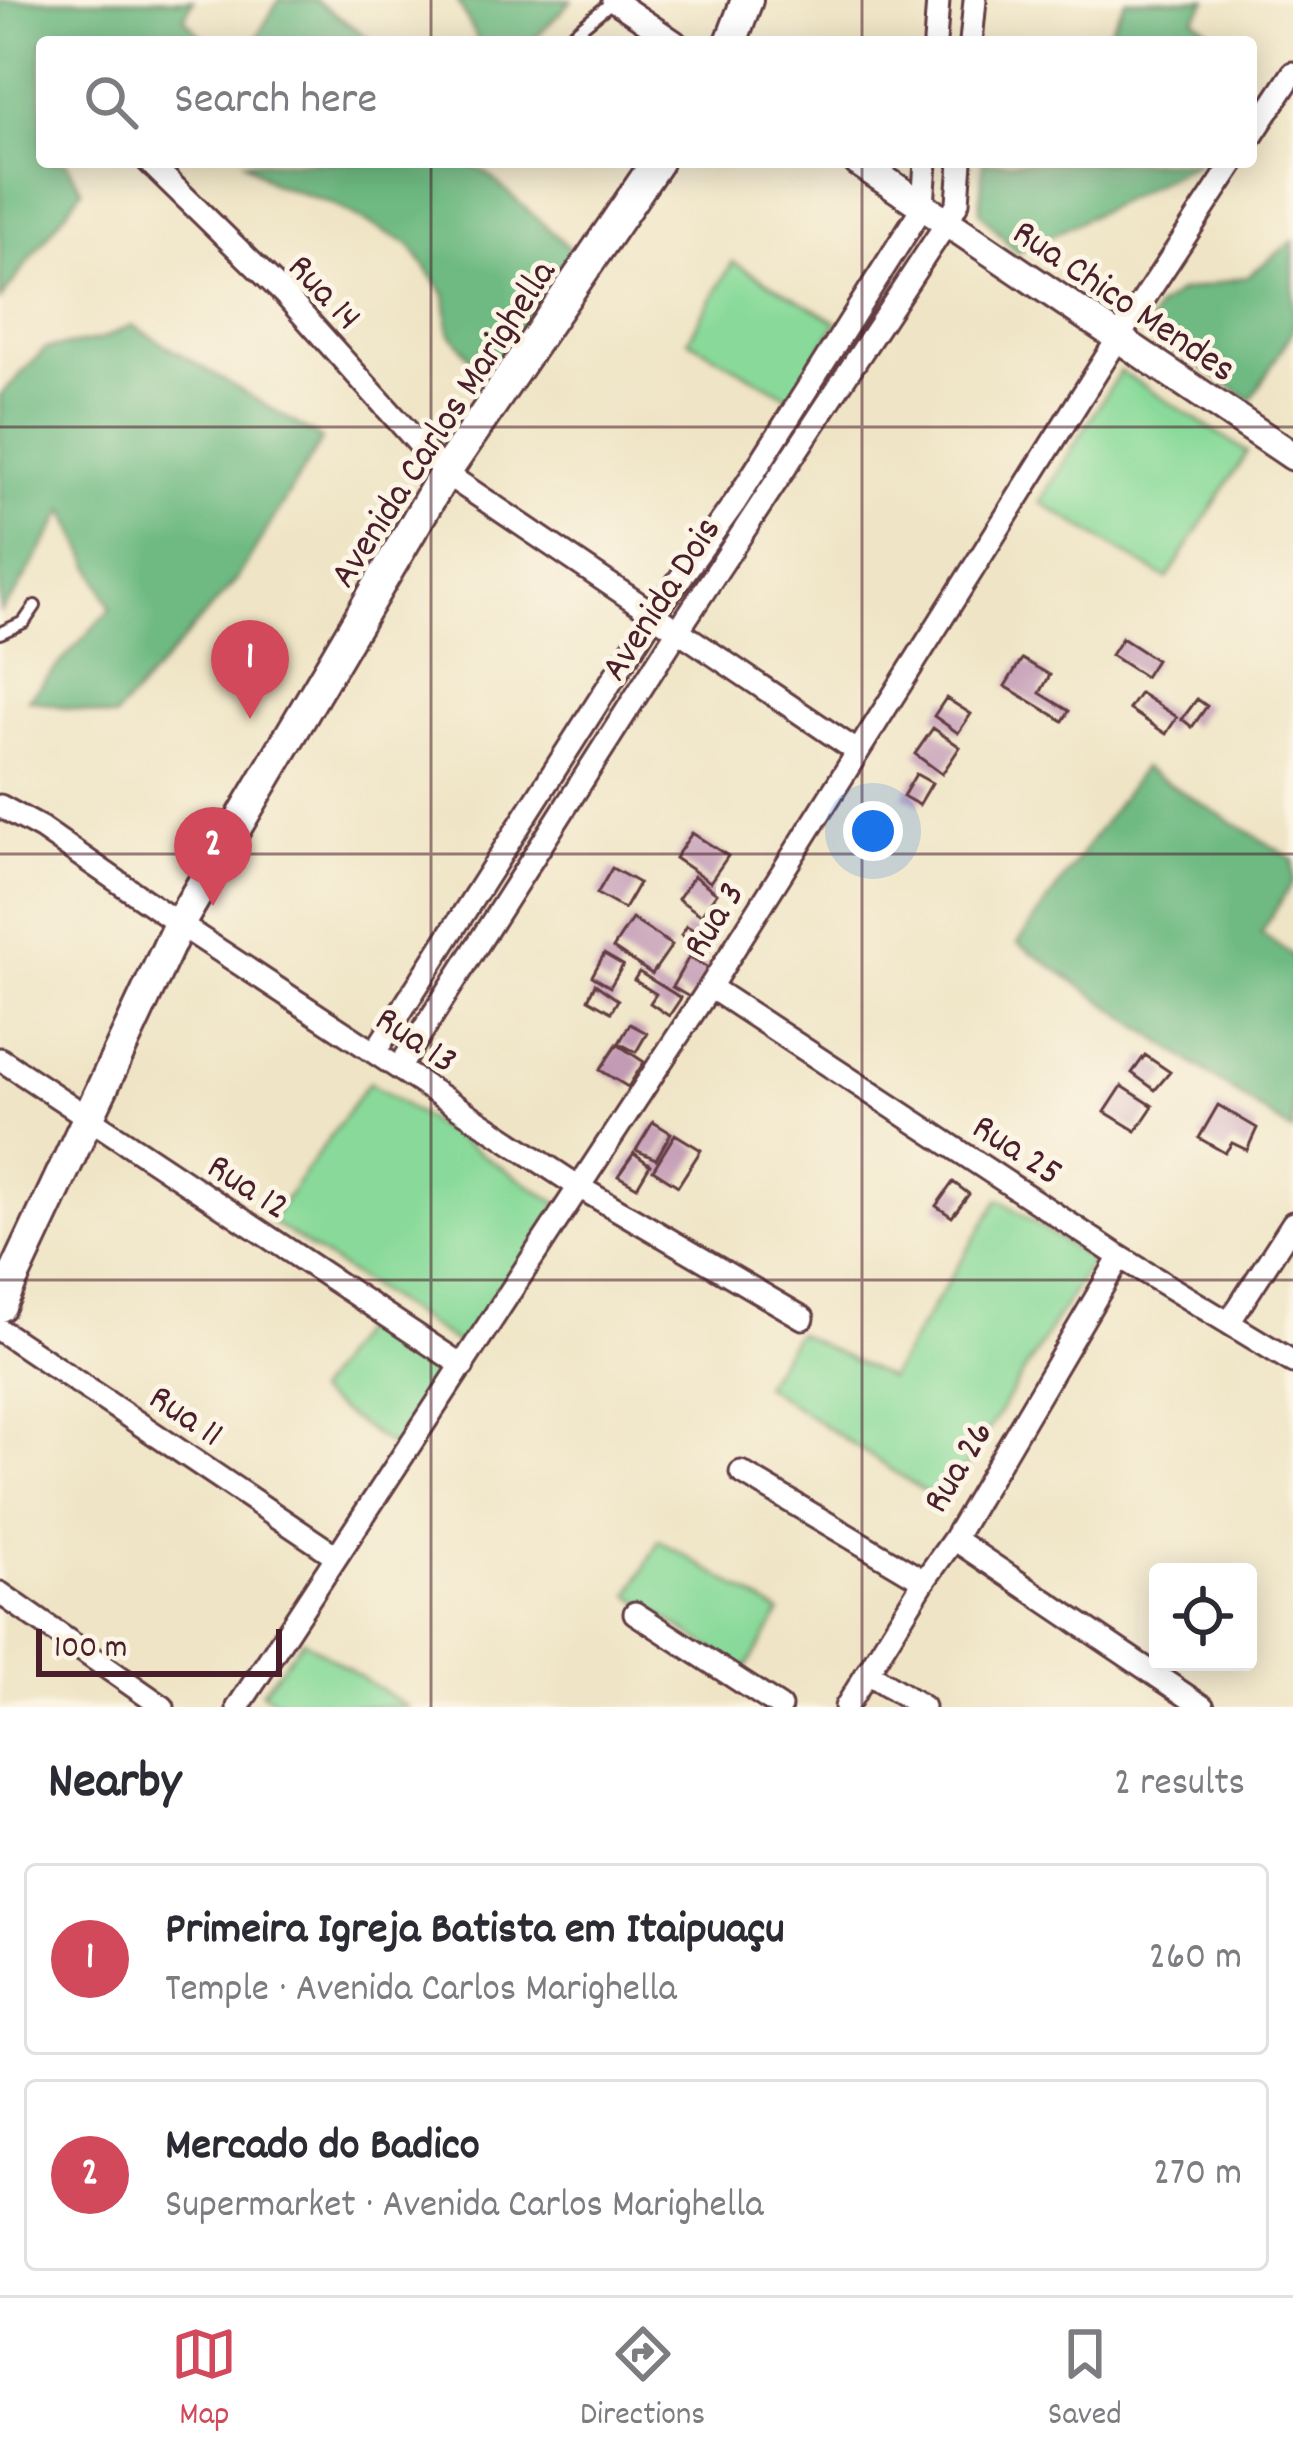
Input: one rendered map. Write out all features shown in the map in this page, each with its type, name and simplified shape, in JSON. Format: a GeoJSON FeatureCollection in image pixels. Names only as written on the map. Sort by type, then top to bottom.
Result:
{"type":"FeatureCollection","features":[{"type":"Feature","properties":{"kind":"main road"},"geometry":{"type":"LineString","coordinates":[[733,36],[748,0]]}},
{"type":"Feature","properties":{"kind":"main road","name":"Avenida Carlos Marighella"},"geometry":{"type":"LineString","coordinates":[[0,1306],[178,924],[445,473],[653,168]]}},
{"type":"Feature","properties":{"kind":"main road","name":"Rua Chico Mendes"},"geometry":{"type":"LineString","coordinates":[[867,168],[1293,456]]}},
{"type":"Feature","properties":{"kind":"street"},"geometry":{"type":"LineString","coordinates":[[613,0],[667,36]]}},
{"type":"Feature","properties":{"kind":"street"},"geometry":{"type":"LineString","coordinates":[[935,36],[938,0]]}},
{"type":"Feature","properties":{"kind":"street"},"geometry":{"type":"LineString","coordinates":[[972,36],[975,0]]}},
{"type":"Feature","properties":{"kind":"street"},"geometry":{"type":"LineString","coordinates":[[1257,127],[1293,73]]}},
{"type":"Feature","properties":{"kind":"street","name":"Rua 14"},"geometry":{"type":"LineString","coordinates":[[155,168],[284,294],[445,473],[858,752]]}},
{"type":"Feature","properties":{"kind":"street","name":"Avenida Dois"},"geometry":{"type":"LineString","coordinates":[[375,1052],[653,616],[736,501],[923,206],[926,168]]}},
{"type":"Feature","properties":{"kind":"street","name":"Avenida Dois"},"geometry":{"type":"LineString","coordinates":[[399,1068],[677,632],[946,224],[958,202],[961,168]]}},
{"type":"Feature","properties":{"kind":"street","name":"Rua 3"},"geometry":{"type":"LineString","coordinates":[[238,1707],[710,987],[1230,168]]}},
{"type":"Feature","properties":{"kind":"street","name":"Rua 13"},"geometry":{"type":"LineString","coordinates":[[0,806],[41,828],[178,924],[579,1187],[802,1318]]}},
{"type":"Feature","properties":{"kind":"street","name":"Rua 25"},"geometry":{"type":"LineString","coordinates":[[710,987],[1120,1256],[1293,1362]]}},
{"type":"Feature","properties":{"kind":"street","name":"Rua 12"},"geometry":{"type":"LineString","coordinates":[[0,1059],[463,1366]]}},
{"type":"Feature","properties":{"kind":"street"},"geometry":{"type":"LineString","coordinates":[[1230,1321],[1293,1223]]}},
{"type":"Feature","properties":{"kind":"street","name":"Rua 26"},"geometry":{"type":"LineString","coordinates":[[846,1707],[954,1539],[1120,1256]]}},
{"type":"Feature","properties":{"kind":"street","name":"Rua 11"},"geometry":{"type":"LineString","coordinates":[[0,1330],[336,1556]]}},
{"type":"Feature","properties":{"kind":"street"},"geometry":{"type":"LineString","coordinates":[[741,1472],[924,1581]]}},
{"type":"Feature","properties":{"kind":"street"},"geometry":{"type":"LineString","coordinates":[[954,1539],[1203,1707]]}},
{"type":"Feature","properties":{"kind":"street"},"geometry":{"type":"LineString","coordinates":[[0,1592],[163,1707]]}},
{"type":"Feature","properties":{"kind":"street"},"geometry":{"type":"LineString","coordinates":[[635,1613],[780,1707]]}},
{"type":"Feature","properties":{"kind":"street"},"geometry":{"type":"LineString","coordinates":[[868,1673],[922,1707]]}},
{"type":"Feature","properties":{"kind":"lane"},"geometry":{"type":"LineString","coordinates":[[570,36],[613,0]]}},
{"type":"Feature","properties":{"kind":"lane"},"geometry":{"type":"LineString","coordinates":[[0,633],[23,622],[35,606]]}},
{"type":"Feature","properties":{"kind":"green space"},"geometry":{"type":"Polygon","coordinates":[[[0,0],[193,0],[184,18],[201,36],[36,36],[36,168],[69,168],[82,190],[0,300],[0,0]]]}},
{"type":"Feature","properties":{"kind":"green space"},"geometry":{"type":"Polygon","coordinates":[[[279,0],[315,0],[366,36],[258,36],[279,0]]]}},
{"type":"Feature","properties":{"kind":"green space"},"geometry":{"type":"Polygon","coordinates":[[[457,0],[572,0],[538,36],[476,36],[457,0]]]}},
{"type":"Feature","properties":{"kind":"green space"},"geometry":{"type":"Polygon","coordinates":[[[1126,0],[1207,0],[1194,18],[1216,36],[1106,36],[1126,0]]]}},
{"type":"Feature","properties":{"kind":"green space"},"geometry":{"type":"Polygon","coordinates":[[[253,168],[476,168],[573,251],[499,360],[474,363],[449,331],[445,295],[409,244],[328,202],[273,184],[253,168]]]}},
{"type":"Feature","properties":{"kind":"green space"},"geometry":{"type":"Polygon","coordinates":[[[983,168],[1187,168],[1017,253],[980,212],[983,168]]]}},
{"type":"Feature","properties":{"kind":"green space"},"geometry":{"type":"Polygon","coordinates":[[[1293,241],[1293,330],[1251,400],[1145,331],[1157,308],[1179,292],[1248,276],[1293,241]]]}},
{"type":"Feature","properties":{"kind":"green space"},"geometry":{"type":"Polygon","coordinates":[[[733,262],[837,322],[792,399],[688,340],[733,262]]]}},
{"type":"Feature","properties":{"kind":"green space"},"geometry":{"type":"Polygon","coordinates":[[[132,325],[322,439],[237,579],[114,718],[28,699],[111,608],[65,510],[0,612],[0,396],[45,349],[99,340],[132,325]]]}},
{"type":"Feature","properties":{"kind":"green space"},"geometry":{"type":"Polygon","coordinates":[[[1120,371],[1247,452],[1167,579],[1040,502],[1120,371]]]}},
{"type":"Feature","properties":{"kind":"green space"},"geometry":{"type":"Polygon","coordinates":[[[1143,768],[1293,859],[1293,882],[1261,933],[1293,956],[1293,1132],[1018,943],[1143,768]]]}},
{"type":"Feature","properties":{"kind":"green space"},"geometry":{"type":"Polygon","coordinates":[[[369,1082],[560,1205],[467,1350],[270,1221],[369,1082]]]}},
{"type":"Feature","properties":{"kind":"green space"},"geometry":{"type":"Polygon","coordinates":[[[999,1199],[1092,1261],[943,1504],[763,1385],[797,1333],[889,1378],[999,1199]]]}},
{"type":"Feature","properties":{"kind":"green space"},"geometry":{"type":"Polygon","coordinates":[[[366,1320],[444,1374],[393,1447],[315,1393],[366,1320]]]}},
{"type":"Feature","properties":{"kind":"green space"},"geometry":{"type":"Polygon","coordinates":[[[659,1540],[780,1613],[745,1670],[630,1595],[659,1540]]]}},
{"type":"Feature","properties":{"kind":"green space"},"geometry":{"type":"Polygon","coordinates":[[[303,1640],[407,1707],[285,1707],[262,1692],[303,1640]]]}},
{"type":"Feature","properties":{"kind":"building"},"geometry":{"type":"Polygon","coordinates":[[[1122,638],[1156,660],[1145,677],[1111,655],[1122,638]]]}},
{"type":"Feature","properties":{"kind":"building"},"geometry":{"type":"Polygon","coordinates":[[[1022,659],[1050,675],[1040,693],[1069,711],[1063,721],[1005,686],[1022,659]]]}},
{"type":"Feature","properties":{"kind":"building"},"geometry":{"type":"Polygon","coordinates":[[[1140,693],[1177,717],[1166,734],[1129,709],[1140,693]]]}},
{"type":"Feature","properties":{"kind":"building"},"geometry":{"type":"Polygon","coordinates":[[[946,698],[971,714],[958,733],[934,716],[946,698]]]}},
{"type":"Feature","properties":{"kind":"building"},"geometry":{"type":"Polygon","coordinates":[[[1197,699],[1207,706],[1192,727],[1182,719],[1197,699]]]}},
{"type":"Feature","properties":{"kind":"building"},"geometry":{"type":"Polygon","coordinates":[[[933,728],[960,747],[942,774],[915,754],[933,728]]]}},
{"type":"Feature","properties":{"kind":"building"},"geometry":{"type":"Polygon","coordinates":[[[916,774],[932,783],[919,805],[903,796],[916,774]]]}},
{"type":"Feature","properties":{"kind":"building"},"geometry":{"type":"Polygon","coordinates":[[[692,833],[728,856],[710,882],[675,858],[692,833]]]}},
{"type":"Feature","properties":{"kind":"building"},"geometry":{"type":"Polygon","coordinates":[[[612,868],[639,883],[624,909],[597,894],[612,868]]]}},
{"type":"Feature","properties":{"kind":"building"},"geometry":{"type":"Polygon","coordinates":[[[694,876],[717,893],[701,915],[678,899],[694,876]]]}},
{"type":"Feature","properties":{"kind":"building"},"geometry":{"type":"Polygon","coordinates":[[[632,919],[672,945],[652,974],[613,948],[632,919]]]}},
{"type":"Feature","properties":{"kind":"building"},"geometry":{"type":"Polygon","coordinates":[[[687,926],[714,942],[703,958],[688,949],[692,941],[681,935],[687,926]]]}},
{"type":"Feature","properties":{"kind":"building"},"geometry":{"type":"Polygon","coordinates":[[[604,954],[623,965],[610,987],[592,976],[604,954]]]}},
{"type":"Feature","properties":{"kind":"building"},"geometry":{"type":"Polygon","coordinates":[[[689,957],[710,969],[693,999],[672,987],[689,957]]]}},
{"type":"Feature","properties":{"kind":"building"},"geometry":{"type":"Polygon","coordinates":[[[639,972],[681,998],[669,1016],[650,1003],[656,994],[634,980],[639,972]]]}},
{"type":"Feature","properties":{"kind":"building"},"geometry":{"type":"Polygon","coordinates":[[[595,984],[618,1000],[611,1012],[588,999],[595,984]]]}},
{"type":"Feature","properties":{"kind":"building"},"geometry":{"type":"Polygon","coordinates":[[[630,1024],[647,1033],[636,1052],[619,1043],[630,1024]]]}},
{"type":"Feature","properties":{"kind":"building"},"geometry":{"type":"Polygon","coordinates":[[[617,1044],[644,1062],[628,1087],[600,1070],[617,1044]]]}},
{"type":"Feature","properties":{"kind":"building"},"geometry":{"type":"Polygon","coordinates":[[[1145,1055],[1170,1072],[1155,1090],[1132,1073],[1145,1055]]]}},
{"type":"Feature","properties":{"kind":"building"},"geometry":{"type":"Polygon","coordinates":[[[1122,1086],[1153,1106],[1136,1131],[1105,1112],[1122,1086]]]}},
{"type":"Feature","properties":{"kind":"building"},"geometry":{"type":"Polygon","coordinates":[[[1218,1105],[1257,1128],[1247,1150],[1232,1143],[1225,1153],[1199,1138],[1218,1105]]]}},
{"type":"Feature","properties":{"kind":"building"},"geometry":{"type":"Polygon","coordinates":[[[653,1122],[671,1133],[656,1159],[636,1150],[653,1122]]]}},
{"type":"Feature","properties":{"kind":"building"},"geometry":{"type":"Polygon","coordinates":[[[675,1134],[701,1150],[678,1186],[653,1170],[675,1134]]]}},
{"type":"Feature","properties":{"kind":"building"},"geometry":{"type":"Polygon","coordinates":[[[634,1153],[650,1165],[637,1187],[618,1176],[634,1153]]]}},
{"type":"Feature","properties":{"kind":"building"},"geometry":{"type":"Polygon","coordinates":[[[953,1182],[969,1194],[952,1217],[936,1206],[953,1182]]]}},
{"type":"Feature","properties":{"kind":"place","name":"Primeira Igreja Batista em Itaipuaçu"},"geometry":{"type":"Point","coordinates":[250,719]}},
{"type":"Feature","properties":{"kind":"place","name":"Mercado do Badico"},"geometry":{"type":"Point","coordinates":[213,906]}}]}
